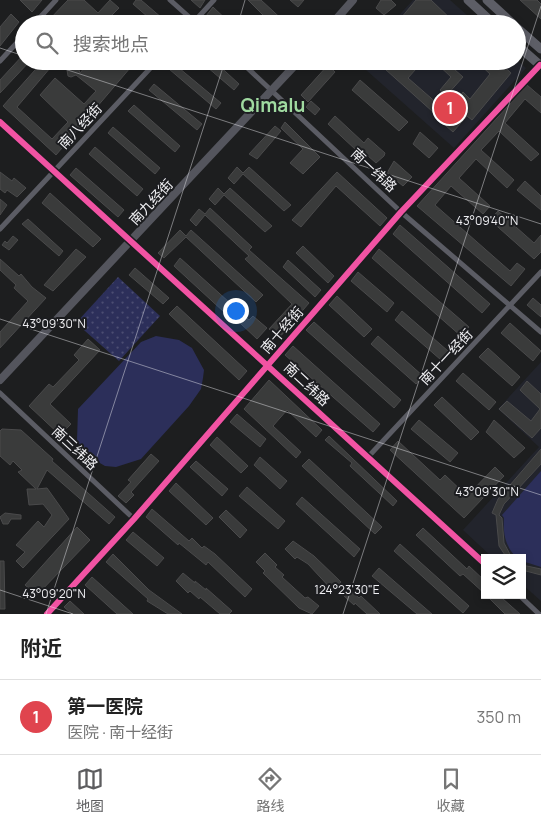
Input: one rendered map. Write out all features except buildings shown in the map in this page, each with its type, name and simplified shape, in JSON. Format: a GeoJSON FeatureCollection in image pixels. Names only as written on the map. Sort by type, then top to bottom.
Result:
{"type":"FeatureCollection","features":[{"type":"Feature","properties":{"kind":"main road"},"geometry":{"type":"LineString","coordinates":[[340,15],[353,0]]}},
{"type":"Feature","properties":{"kind":"main road"},"geometry":{"type":"LineString","coordinates":[[468,0],[484,15]]}},
{"type":"Feature","properties":{"kind":"main road"},"geometry":{"type":"LineString","coordinates":[[487,0],[503,15]]}},
{"type":"Feature","properties":{"kind":"main road"},"geometry":{"type":"LineString","coordinates":[[526,36],[541,49]]}},
{"type":"Feature","properties":{"kind":"main road"},"geometry":{"type":"LineString","coordinates":[[526,53],[540,66]]}},
{"type":"Feature","properties":{"kind":"main road","name":"南九经街"},"geometry":{"type":"LineString","coordinates":[[0,380],[291,70]]}},
{"type":"Feature","properties":{"kind":"street"},"geometry":{"type":"LineString","coordinates":[[42,15],[56,0]]}},
{"type":"Feature","properties":{"kind":"street"},"geometry":{"type":"LineString","coordinates":[[170,0],[186,15]]}},
{"type":"Feature","properties":{"kind":"street"},"geometry":{"type":"LineString","coordinates":[[202,15],[214,0]]}},
{"type":"Feature","properties":{"kind":"street"},"geometry":{"type":"LineString","coordinates":[[0,61],[15,45]]}},
{"type":"Feature","properties":{"kind":"street","name":"南十经街"},"geometry":{"type":"LineString","coordinates":[[47,614],[134,519],[401,212],[540,66]]}},
{"type":"Feature","properties":{"kind":"street","name":"南八经街"},"geometry":{"type":"LineString","coordinates":[[0,229],[149,70]]}},
{"type":"Feature","properties":{"kind":"street","name":"南一纬路"},"geometry":{"type":"LineString","coordinates":[[250,70],[401,212],[541,332]]}},
{"type":"Feature","properties":{"kind":"street","name":"南二纬路"},"geometry":{"type":"LineString","coordinates":[[0,122],[481,560]]}},
{"type":"Feature","properties":{"kind":"street","name":"南十一经街"},"geometry":{"type":"LineString","coordinates":[[368,457],[541,272]]}},
{"type":"Feature","properties":{"kind":"street","name":"南三纬路"},"geometry":{"type":"LineString","coordinates":[[0,393],[134,519]]}},
{"type":"Feature","properties":{"kind":"street"},"geometry":{"type":"LineString","coordinates":[[522,599],[539,614]]}},
{"type":"Feature","properties":{"kind":"shaded area"},"geometry":{"type":"Polygon","coordinates":[[[413,0],[450,0],[467,15],[399,15],[413,0]]]}},
{"type":"Feature","properties":{"kind":"shaded area"},"geometry":{"type":"Polygon","coordinates":[[[366,70],[524,70],[454,148],[366,70]]]}},
{"type":"Feature","properties":{"kind":"shaded area"},"geometry":{"type":"Polygon","coordinates":[[[118,277],[160,316],[119,361],[76,323],[118,277]]]}},
{"type":"Feature","properties":{"kind":"shaded area"},"geometry":{"type":"Polygon","coordinates":[[[156,336],[179,340],[192,348],[204,370],[201,389],[189,406],[141,459],[116,467],[105,466],[86,455],[77,441],[78,409],[141,342],[156,336]]]}},
{"type":"Feature","properties":{"kind":"shaded area"},"geometry":{"type":"Polygon","coordinates":[[[541,362],[541,601],[526,588],[526,554],[489,554],[463,530],[539,447],[498,409],[541,362]]]}},
{"type":"Feature","properties":{"kind":"shaded area"},"geometry":{"type":"Polygon","coordinates":[[[541,471],[541,567],[526,562],[526,554],[514,554],[510,549],[506,540],[504,518],[502,515],[541,471]]]}},
{"type":"Feature","properties":{"kind":"cycle path"},"geometry":{"type":"LineString","coordinates":[[47,614],[134,519],[401,212],[540,65]]}},
{"type":"Feature","properties":{"kind":"cycle path"},"geometry":{"type":"LineString","coordinates":[[0,122],[481,560]]}},
{"type":"Feature","properties":{"kind":"place","name":"第一医院"},"geometry":{"type":"Point","coordinates":[450,108]}},
{"type":"Feature","properties":{"kind":"district","name":"Qimalu"},"geometry":{"type":"Point","coordinates":[273,105]}}]}
